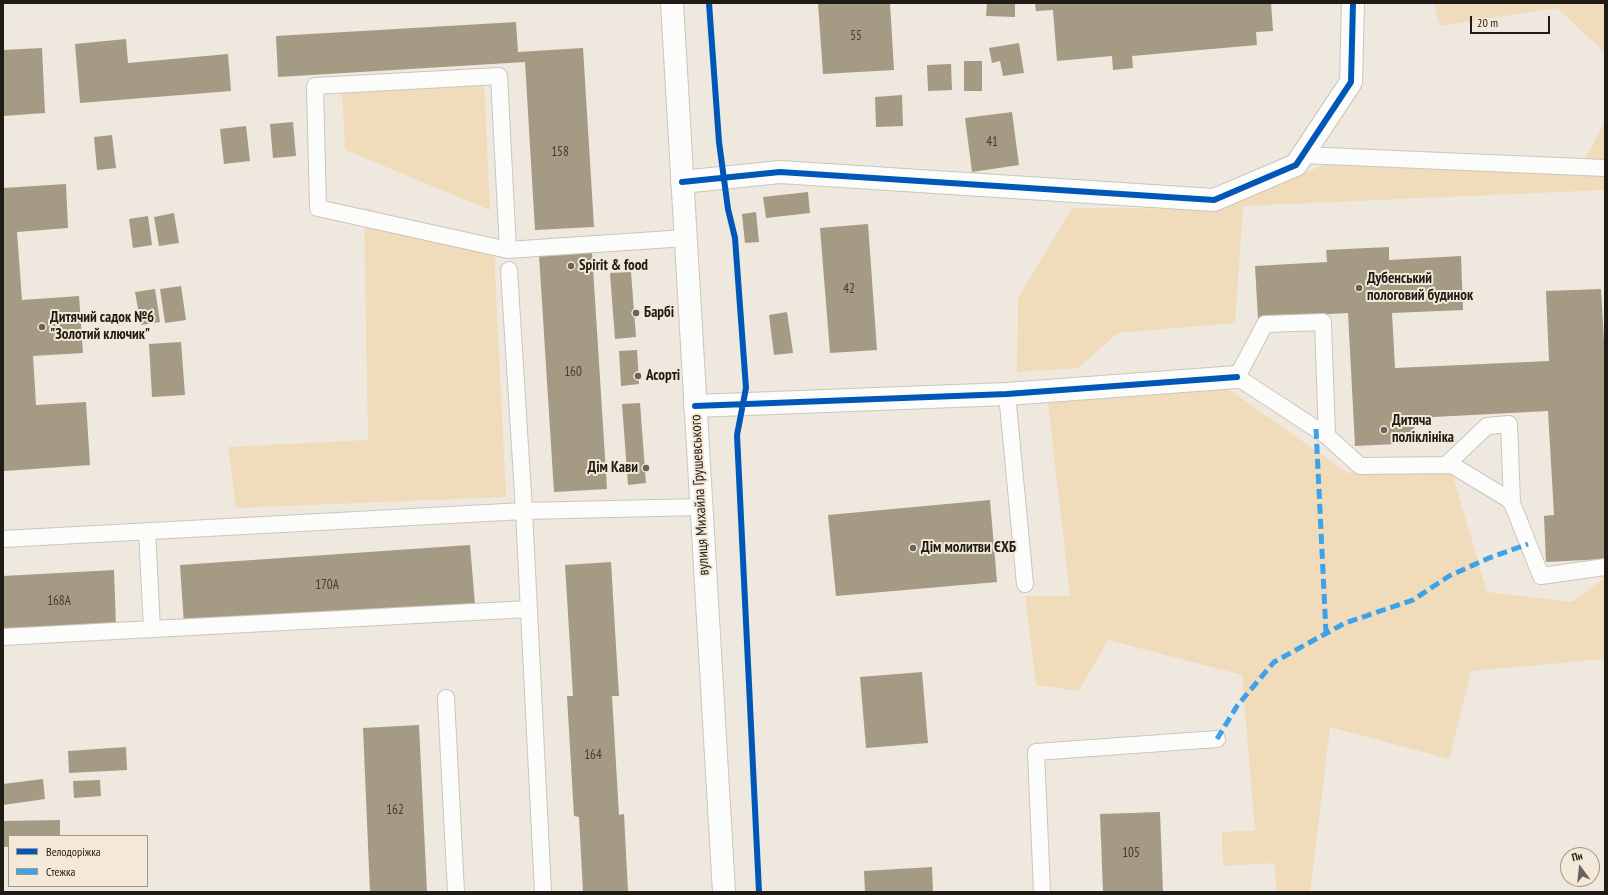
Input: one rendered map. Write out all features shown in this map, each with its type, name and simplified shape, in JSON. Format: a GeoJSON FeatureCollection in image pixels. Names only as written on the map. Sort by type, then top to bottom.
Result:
{"type":"FeatureCollection","features":[{"type":"Feature","properties":{"kind":"street","name":"вулиця Михайла Грушевського"},"geometry":{"type":"LineString","coordinates":[[672,3],[724,892]]}},
{"type":"Feature","properties":{"kind":"street"},"geometry":{"type":"LineString","coordinates":[[682,182],[780,172],[1214,200],[1296,165],[1351,82],[1353,3]]}},
{"type":"Feature","properties":{"kind":"street"},"geometry":{"type":"LineString","coordinates":[[695,406],[1007,394],[1237,377]]}},
{"type":"Feature","properties":{"kind":"lane"},"geometry":{"type":"LineString","coordinates":[[508,250],[499,76],[315,86],[318,208],[508,250],[685,238]]}},
{"type":"Feature","properties":{"kind":"lane"},"geometry":{"type":"LineString","coordinates":[[1303,155],[1605,168]]}},
{"type":"Feature","properties":{"kind":"lane"},"geometry":{"type":"LineString","coordinates":[[509,270],[524,511],[543,892]]}},
{"type":"Feature","properties":{"kind":"lane"},"geometry":{"type":"LineString","coordinates":[[1327,436],[1322,322],[1265,324],[1237,377],[1327,436],[1360,466],[1452,465],[1508,499],[1512,504],[1540,576],[1605,567]]}},
{"type":"Feature","properties":{"kind":"lane"},"geometry":{"type":"LineString","coordinates":[[1007,394],[1025,584]]}},
{"type":"Feature","properties":{"kind":"lane"},"geometry":{"type":"LineString","coordinates":[[1446,465],[1487,426],[1509,424],[1512,504]]}},
{"type":"Feature","properties":{"kind":"lane"},"geometry":{"type":"LineString","coordinates":[[3,539],[524,511],[701,507]]}},
{"type":"Feature","properties":{"kind":"lane"},"geometry":{"type":"LineString","coordinates":[[147,531],[152,630]]}},
{"type":"Feature","properties":{"kind":"lane"},"geometry":{"type":"LineString","coordinates":[[3,637],[529,609]]}},
{"type":"Feature","properties":{"kind":"lane"},"geometry":{"type":"LineString","coordinates":[[446,698],[456,892]]}},
{"type":"Feature","properties":{"kind":"lane"},"geometry":{"type":"LineString","coordinates":[[1042,892],[1036,752],[1217,739]]}},
{"type":"Feature","properties":{"kind":"shaded area"},"geometry":{"type":"Polygon","coordinates":[[[1434,3],[1605,3],[1605,53],[1557,8],[1440,26],[1434,3]]]}},
{"type":"Feature","properties":{"kind":"shaded area"},"geometry":{"type":"Polygon","coordinates":[[[484,82],[490,210],[345,150],[342,90],[484,82]]]}},
{"type":"Feature","properties":{"kind":"shaded area"},"geometry":{"type":"Polygon","coordinates":[[[1605,122],[1605,190],[1243,206],[1235,323],[1118,333],[1078,368],[1017,372],[1018,298],[1072,208],[1216,209],[1324,165],[1576,175],[1605,122]]]}},
{"type":"Feature","properties":{"kind":"shaded area"},"geometry":{"type":"Polygon","coordinates":[[[364,207],[494,252],[506,497],[236,508],[228,447],[368,440],[364,207]]]}},
{"type":"Feature","properties":{"kind":"shaded area"},"geometry":{"type":"Polygon","coordinates":[[[1228,389],[1348,473],[1451,469],[1487,592],[1572,602],[1605,578],[1605,659],[1471,671],[1449,759],[1330,727],[1310,892],[1276,892],[1275,863],[1223,866],[1222,832],[1255,830],[1242,675],[1108,640],[1079,691],[1036,685],[1025,596],[1070,596],[1048,403],[1228,389]]]}},
{"type":"Feature","properties":{"kind":"building"},"geometry":{"type":"Polygon","coordinates":[[[818,3],[890,3],[894,70],[823,74],[818,3]]]}},
{"type":"Feature","properties":{"kind":"building"},"geometry":{"type":"Polygon","coordinates":[[[987,3],[1015,3],[1015,17],[986,16],[987,3]]]}},
{"type":"Feature","properties":{"kind":"building"},"geometry":{"type":"Polygon","coordinates":[[[1035,3],[1271,3],[1273,31],[1256,32],[1257,45],[1132,56],[1133,68],[1113,70],[1112,56],[1057,61],[1053,10],[1036,11],[1035,3]]]}},
{"type":"Feature","properties":{"kind":"building"},"geometry":{"type":"Polygon","coordinates":[[[516,22],[518,52],[583,48],[594,227],[535,230],[525,62],[278,77],[276,36],[516,22]]]}},
{"type":"Feature","properties":{"kind":"building"},"geometry":{"type":"Polygon","coordinates":[[[126,39],[128,63],[228,54],[231,91],[80,103],[75,44],[126,39]]]}},
{"type":"Feature","properties":{"kind":"building"},"geometry":{"type":"Polygon","coordinates":[[[1019,43],[1024,73],[1003,76],[1000,61],[992,63],[989,48],[1019,43]]]}},
{"type":"Feature","properties":{"kind":"building"},"geometry":{"type":"Polygon","coordinates":[[[42,48],[45,113],[3,116],[3,50],[42,48]]]}},
{"type":"Feature","properties":{"kind":"building"},"geometry":{"type":"Polygon","coordinates":[[[964,61],[982,61],[982,91],[964,91],[964,61]]]}},
{"type":"Feature","properties":{"kind":"building"},"geometry":{"type":"Polygon","coordinates":[[[951,64],[952,90],[928,91],[927,65],[951,64]]]}},
{"type":"Feature","properties":{"kind":"building"},"geometry":{"type":"Polygon","coordinates":[[[902,95],[903,126],[876,127],[875,97],[902,95]]]}},
{"type":"Feature","properties":{"kind":"building"},"geometry":{"type":"Polygon","coordinates":[[[1012,112],[1019,165],[972,172],[965,118],[1012,112]]]}},
{"type":"Feature","properties":{"kind":"building"},"geometry":{"type":"Polygon","coordinates":[[[293,122],[296,156],[273,158],[270,124],[293,122]]]}},
{"type":"Feature","properties":{"kind":"building"},"geometry":{"type":"Polygon","coordinates":[[[246,126],[250,161],[224,164],[220,129],[246,126]]]}},
{"type":"Feature","properties":{"kind":"building"},"geometry":{"type":"Polygon","coordinates":[[[112,135],[116,168],[97,170],[94,137],[112,135]]]}},
{"type":"Feature","properties":{"kind":"building","name":"Дитячий садок №6 \"Золотий ключик\""},"geometry":{"type":"Polygon","coordinates":[[[66,184],[68,228],[17,232],[22,300],[79,296],[83,353],[33,356],[36,405],[86,402],[90,465],[4,471],[3,188],[66,184]]]}},
{"type":"Feature","properties":{"kind":"building"},"geometry":{"type":"Polygon","coordinates":[[[808,192],[810,213],[766,218],[763,197],[808,192]]]}},
{"type":"Feature","properties":{"kind":"building"},"geometry":{"type":"Polygon","coordinates":[[[756,212],[759,242],[745,243],[742,214],[756,212]]]}},
{"type":"Feature","properties":{"kind":"building"},"geometry":{"type":"Polygon","coordinates":[[[174,213],[179,243],[159,246],[154,217],[174,213]]]}},
{"type":"Feature","properties":{"kind":"building"},"geometry":{"type":"Polygon","coordinates":[[[148,216],[152,245],[133,248],[129,219],[148,216]]]}},
{"type":"Feature","properties":{"kind":"building"},"geometry":{"type":"Polygon","coordinates":[[[868,224],[877,350],[830,353],[820,228],[868,224]]]}},
{"type":"Feature","properties":{"kind":"building","name":"Дитяча поліклініка"},"geometry":{"type":"Polygon","coordinates":[[[1389,247],[1389,260],[1461,256],[1463,310],[1392,313],[1395,368],[1549,361],[1546,291],[1601,289],[1605,359],[1605,559],[1546,562],[1544,516],[1554,515],[1548,411],[1414,418],[1415,443],[1355,446],[1348,313],[1258,318],[1255,266],[1327,262],[1326,250],[1389,247]]]}},
{"type":"Feature","properties":{"kind":"building"},"geometry":{"type":"Polygon","coordinates":[[[592,252],[607,489],[554,492],[539,255],[592,252]]]}},
{"type":"Feature","properties":{"kind":"building"},"geometry":{"type":"Polygon","coordinates":[[[631,272],[636,337],[615,339],[610,273],[631,272]]]}},
{"type":"Feature","properties":{"kind":"building"},"geometry":{"type":"Polygon","coordinates":[[[181,286],[186,320],[165,323],[160,289],[181,286]]]}},
{"type":"Feature","properties":{"kind":"building"},"geometry":{"type":"Polygon","coordinates":[[[155,289],[160,322],[141,325],[135,292],[155,289]]]}},
{"type":"Feature","properties":{"kind":"building"},"geometry":{"type":"Polygon","coordinates":[[[787,312],[793,353],[774,355],[769,315],[787,312]]]}},
{"type":"Feature","properties":{"kind":"building"},"geometry":{"type":"Polygon","coordinates":[[[181,342],[185,395],[152,397],[149,344],[181,342]]]}},
{"type":"Feature","properties":{"kind":"building"},"geometry":{"type":"Polygon","coordinates":[[[637,350],[639,384],[621,386],[619,351],[637,350]]]}},
{"type":"Feature","properties":{"kind":"building"},"geometry":{"type":"Polygon","coordinates":[[[640,403],[646,483],[628,485],[622,404],[640,403]]]}},
{"type":"Feature","properties":{"kind":"building","name":"Дім молитви ЄХБ"},"geometry":{"type":"Polygon","coordinates":[[[990,500],[997,582],[836,596],[828,515],[990,500]]]}},
{"type":"Feature","properties":{"kind":"building"},"geometry":{"type":"Polygon","coordinates":[[[470,545],[475,604],[184,625],[180,565],[470,545]]]}},
{"type":"Feature","properties":{"kind":"building"},"geometry":{"type":"Polygon","coordinates":[[[611,562],[619,696],[612,696],[619,815],[624,814],[628,892],[583,892],[579,817],[574,816],[567,696],[573,696],[565,565],[611,562]]]}},
{"type":"Feature","properties":{"kind":"building"},"geometry":{"type":"Polygon","coordinates":[[[114,570],[116,627],[3,632],[3,576],[114,570]]]}},
{"type":"Feature","properties":{"kind":"building"},"geometry":{"type":"Polygon","coordinates":[[[922,672],[928,743],[866,748],[860,677],[922,672]]]}},
{"type":"Feature","properties":{"kind":"building"},"geometry":{"type":"Polygon","coordinates":[[[419,725],[427,892],[370,892],[363,728],[419,725]]]}},
{"type":"Feature","properties":{"kind":"building"},"geometry":{"type":"Polygon","coordinates":[[[126,747],[127,770],[69,773],[68,751],[126,747]]]}},
{"type":"Feature","properties":{"kind":"building"},"geometry":{"type":"Polygon","coordinates":[[[43,779],[45,799],[3,805],[3,784],[43,779]]]}},
{"type":"Feature","properties":{"kind":"building"},"geometry":{"type":"Polygon","coordinates":[[[100,780],[101,796],[74,798],[73,781],[100,780]]]}},
{"type":"Feature","properties":{"kind":"building"},"geometry":{"type":"Polygon","coordinates":[[[1160,812],[1163,892],[1103,892],[1100,814],[1160,812]]]}},
{"type":"Feature","properties":{"kind":"building"},"geometry":{"type":"Polygon","coordinates":[[[60,820],[60,835],[8,835],[8,847],[3,847],[3,821],[60,820]]]}},
{"type":"Feature","properties":{"kind":"building"},"geometry":{"type":"Polygon","coordinates":[[[932,867],[933,892],[865,892],[864,871],[932,867]]]}},
{"type":"Feature","properties":{"kind":"marked path"},"geometry":{"type":"LineString","coordinates":[[1316,429],[1326,633]]}},
{"type":"Feature","properties":{"kind":"marked path"},"geometry":{"type":"LineString","coordinates":[[1217,739],[1237,706],[1274,662],[1345,623],[1413,600],[1449,576],[1489,558],[1528,544]]}},
{"type":"Feature","properties":{"kind":"cycle path"},"geometry":{"type":"LineString","coordinates":[[709,3],[719,142],[728,209],[735,238],[746,388],[737,435],[759,892]]}},
{"type":"Feature","properties":{"kind":"cycle path"},"geometry":{"type":"LineString","coordinates":[[682,182],[780,172],[1214,200],[1296,165],[1351,82],[1353,3]]}},
{"type":"Feature","properties":{"kind":"cycle path"},"geometry":{"type":"LineString","coordinates":[[695,406],[1007,394],[1237,377]]}},
{"type":"Feature","properties":{"kind":"place","name":"Spirit & food"},"geometry":{"type":"Point","coordinates":[571,266]}},
{"type":"Feature","properties":{"kind":"place","name":"Дубенський пологовий будинок"},"geometry":{"type":"Point","coordinates":[1359,288]}},
{"type":"Feature","properties":{"kind":"place","name":"Барбі"},"geometry":{"type":"Point","coordinates":[636,313]}},
{"type":"Feature","properties":{"kind":"place","name":"Дитячий садок №6 \"Золотий ключик\""},"geometry":{"type":"Point","coordinates":[42,327]}},
{"type":"Feature","properties":{"kind":"place","name":"Асорті"},"geometry":{"type":"Point","coordinates":[638,376]}},
{"type":"Feature","properties":{"kind":"place","name":"Дитяча поліклініка"},"geometry":{"type":"Point","coordinates":[1384,430]}},
{"type":"Feature","properties":{"kind":"place","name":"Дім Кави"},"geometry":{"type":"Point","coordinates":[646,468]}},
{"type":"Feature","properties":{"kind":"place","name":"Дім молитви ЄХБ"},"geometry":{"type":"Point","coordinates":[913,548]}}]}
